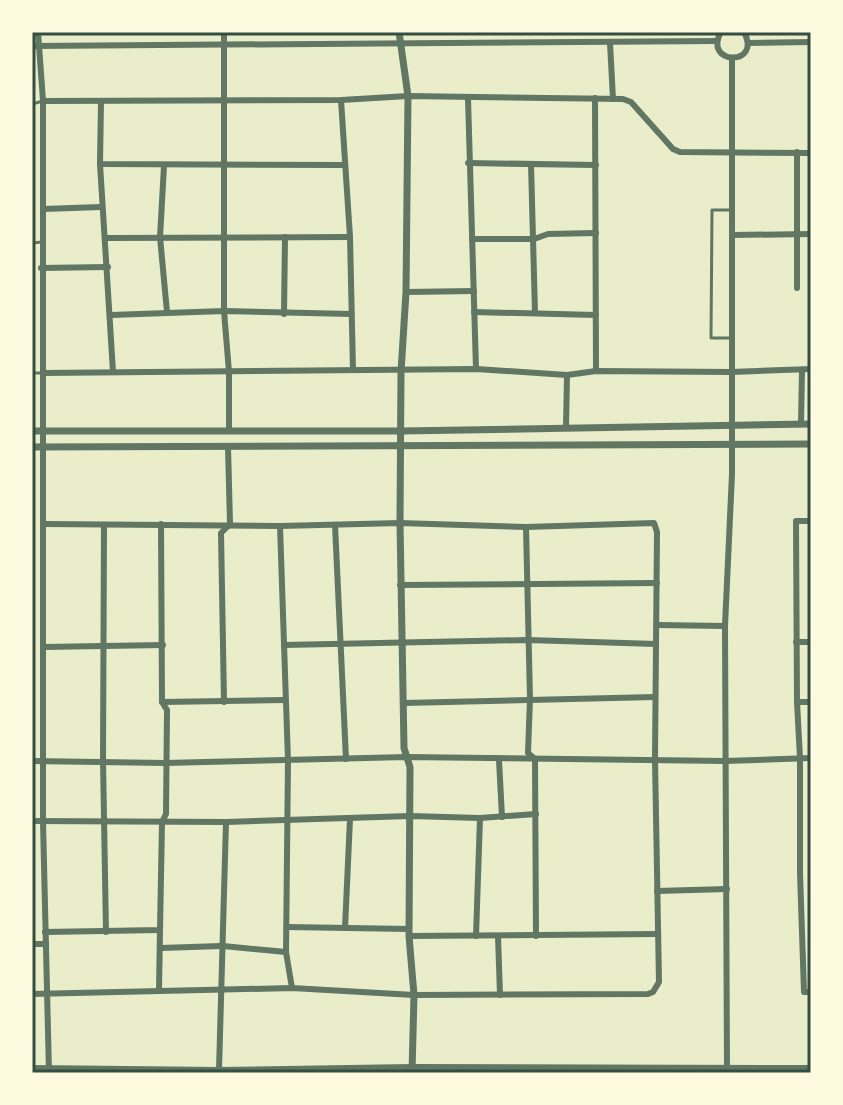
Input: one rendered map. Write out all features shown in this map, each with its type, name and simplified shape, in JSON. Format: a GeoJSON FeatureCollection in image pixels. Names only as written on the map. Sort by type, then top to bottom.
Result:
{"type":"FeatureCollection","features":[{"type":"Feature","properties":{"kind":"street"},"geometry":{"type":"LineString","coordinates":[[38,32],[36,46],[43,101],[43,822],[49,1071]]}},
{"type":"Feature","properties":{"kind":"street"},"geometry":{"type":"LineString","coordinates":[[224,32],[224,311],[229,372],[229,431]]}},
{"type":"Feature","properties":{"kind":"street"},"geometry":{"type":"LineString","coordinates":[[399,32],[408,96],[406,292],[401,372],[400,585],[406,757],[410,767],[409,933],[414,995],[412,1070]]}},
{"type":"Feature","properties":{"kind":"street"},"geometry":{"type":"LineString","coordinates":[[502,42],[503,32]]}},
{"type":"Feature","properties":{"kind":"street"},"geometry":{"type":"LineString","coordinates":[[721,32],[717,41],[721,54],[732,58],[741,56],[749,43]]}},
{"type":"Feature","properties":{"kind":"street"},"geometry":{"type":"LineString","coordinates":[[744,32],[749,43]]}},
{"type":"Feature","properties":{"kind":"street"},"geometry":{"type":"LineString","coordinates":[[36,46],[717,41]]}},
{"type":"Feature","properties":{"kind":"street"},"geometry":{"type":"LineString","coordinates":[[749,43],[811,42]]}},
{"type":"Feature","properties":{"kind":"street"},"geometry":{"type":"LineString","coordinates":[[610,43],[613,99]]}},
{"type":"Feature","properties":{"kind":"street"},"geometry":{"type":"LineString","coordinates":[[727,1071],[725,626],[732,424],[732,58]]}},
{"type":"Feature","properties":{"kind":"street"},"geometry":{"type":"LineString","coordinates":[[43,101],[341,100],[408,96],[613,99],[631,102],[673,149],[680,152],[811,153]]}},
{"type":"Feature","properties":{"kind":"street"},"geometry":{"type":"LineString","coordinates":[[468,98],[476,369]]}},
{"type":"Feature","properties":{"kind":"street"},"geometry":{"type":"LineString","coordinates":[[595,98],[596,371]]}},
{"type":"Feature","properties":{"kind":"street"},"geometry":{"type":"LineString","coordinates":[[341,100],[350,237],[353,370]]}},
{"type":"Feature","properties":{"kind":"street"},"geometry":{"type":"LineString","coordinates":[[101,101],[101,207],[106,238],[113,372]]}},
{"type":"Feature","properties":{"kind":"street"},"geometry":{"type":"LineString","coordinates":[[797,152],[797,288]]}},
{"type":"Feature","properties":{"kind":"street"},"geometry":{"type":"LineString","coordinates":[[468,163],[596,165]]}},
{"type":"Feature","properties":{"kind":"street"},"geometry":{"type":"LineString","coordinates":[[100,164],[345,165]]}},
{"type":"Feature","properties":{"kind":"street"},"geometry":{"type":"LineString","coordinates":[[531,164],[535,313]]}},
{"type":"Feature","properties":{"kind":"street"},"geometry":{"type":"LineString","coordinates":[[164,166],[160,237],[167,312]]}},
{"type":"Feature","properties":{"kind":"street"},"geometry":{"type":"LineString","coordinates":[[43,209],[101,207]]}},
{"type":"Feature","properties":{"kind":"street"},"geometry":{"type":"LineString","coordinates":[[472,239],[534,239],[548,234],[596,233]]}},
{"type":"Feature","properties":{"kind":"street"},"geometry":{"type":"LineString","coordinates":[[733,235],[811,234]]}},
{"type":"Feature","properties":{"kind":"street"},"geometry":{"type":"LineString","coordinates":[[284,314],[285,237]]}},
{"type":"Feature","properties":{"kind":"street"},"geometry":{"type":"LineString","coordinates":[[106,238],[350,237]]}},
{"type":"Feature","properties":{"kind":"street"},"geometry":{"type":"LineString","coordinates":[[41,268],[108,267]]}},
{"type":"Feature","properties":{"kind":"street"},"geometry":{"type":"LineString","coordinates":[[406,292],[474,291]]}},
{"type":"Feature","properties":{"kind":"street"},"geometry":{"type":"LineString","coordinates":[[111,315],[224,311],[351,314]]}},
{"type":"Feature","properties":{"kind":"street"},"geometry":{"type":"LineString","coordinates":[[474,312],[596,315]]}},
{"type":"Feature","properties":{"kind":"street"},"geometry":{"type":"LineString","coordinates":[[43,373],[476,369],[567,375],[596,371],[811,369]]}},
{"type":"Feature","properties":{"kind":"street"},"geometry":{"type":"LineString","coordinates":[[801,424],[802,370]]}},
{"type":"Feature","properties":{"kind":"street"},"geometry":{"type":"LineString","coordinates":[[566,427],[567,375]]}},
{"type":"Feature","properties":{"kind":"street"},"geometry":{"type":"LineString","coordinates":[[32,431],[401,431],[811,424]]}},
{"type":"Feature","properties":{"kind":"street"},"geometry":{"type":"LineString","coordinates":[[32,447],[811,444]]}},
{"type":"Feature","properties":{"kind":"street"},"geometry":{"type":"LineString","coordinates":[[224,702],[221,533],[230,524],[228,446]]}},
{"type":"Feature","properties":{"kind":"street"},"geometry":{"type":"LineString","coordinates":[[811,521],[796,521],[797,702],[802,814],[800,873],[804,992],[811,992]]}},
{"type":"Feature","properties":{"kind":"street"},"geometry":{"type":"LineString","coordinates":[[32,994],[292,988],[414,995],[500,995],[653,992],[659,982],[655,759],[657,532],[654,523],[526,527],[400,523],[280,526],[45,524]]}},
{"type":"Feature","properties":{"kind":"street"},"geometry":{"type":"LineString","coordinates":[[159,990],[167,710],[162,702],[161,524]]}},
{"type":"Feature","properties":{"kind":"street"},"geometry":{"type":"LineString","coordinates":[[104,525],[106,932]]}},
{"type":"Feature","properties":{"kind":"street"},"geometry":{"type":"LineString","coordinates":[[335,525],[346,759]]}},
{"type":"Feature","properties":{"kind":"street"},"geometry":{"type":"LineString","coordinates":[[280,526],[288,761],[286,952],[292,988]]}},
{"type":"Feature","properties":{"kind":"street"},"geometry":{"type":"LineString","coordinates":[[526,527],[530,699],[528,753],[535,759],[536,936]]}},
{"type":"Feature","properties":{"kind":"street"},"geometry":{"type":"LineString","coordinates":[[400,585],[657,583]]}},
{"type":"Feature","properties":{"kind":"street"},"geometry":{"type":"LineString","coordinates":[[657,625],[725,626]]}},
{"type":"Feature","properties":{"kind":"street"},"geometry":{"type":"LineString","coordinates":[[284,645],[528,640],[656,644]]}},
{"type":"Feature","properties":{"kind":"street"},"geometry":{"type":"LineString","coordinates":[[796,642],[811,642]]}},
{"type":"Feature","properties":{"kind":"street"},"geometry":{"type":"LineString","coordinates":[[44,647],[163,645]]}},
{"type":"Feature","properties":{"kind":"street"},"geometry":{"type":"LineString","coordinates":[[404,703],[655,697]]}},
{"type":"Feature","properties":{"kind":"street"},"geometry":{"type":"LineString","coordinates":[[162,702],[285,700]]}},
{"type":"Feature","properties":{"kind":"street"},"geometry":{"type":"LineString","coordinates":[[797,702],[811,702]]}},
{"type":"Feature","properties":{"kind":"street"},"geometry":{"type":"LineString","coordinates":[[32,761],[165,763],[406,757],[725,761],[811,758]]}},
{"type":"Feature","properties":{"kind":"street"},"geometry":{"type":"LineString","coordinates":[[499,760],[502,817]]}},
{"type":"Feature","properties":{"kind":"street"},"geometry":{"type":"LineString","coordinates":[[32,821],[226,822],[410,816],[480,818],[536,814]]}},
{"type":"Feature","properties":{"kind":"street"},"geometry":{"type":"LineString","coordinates":[[802,814],[811,814]]}},
{"type":"Feature","properties":{"kind":"street"},"geometry":{"type":"LineString","coordinates":[[476,936],[480,818]]}},
{"type":"Feature","properties":{"kind":"street"},"geometry":{"type":"LineString","coordinates":[[345,928],[350,819]]}},
{"type":"Feature","properties":{"kind":"street"},"geometry":{"type":"LineString","coordinates":[[219,1070],[226,822]]}},
{"type":"Feature","properties":{"kind":"street"},"geometry":{"type":"LineString","coordinates":[[800,873],[811,872]]}},
{"type":"Feature","properties":{"kind":"street"},"geometry":{"type":"LineString","coordinates":[[657,891],[727,889]]}},
{"type":"Feature","properties":{"kind":"street"},"geometry":{"type":"LineString","coordinates":[[287,927],[476,936],[657,934]]}},
{"type":"Feature","properties":{"kind":"street"},"geometry":{"type":"LineString","coordinates":[[45,932],[160,930]]}},
{"type":"Feature","properties":{"kind":"street"},"geometry":{"type":"LineString","coordinates":[[498,936],[500,995]]}},
{"type":"Feature","properties":{"kind":"street"},"geometry":{"type":"LineString","coordinates":[[32,944],[46,944]]}},
{"type":"Feature","properties":{"kind":"street"},"geometry":{"type":"LineString","coordinates":[[161,948],[222,946],[286,952]]}},
{"type":"Feature","properties":{"kind":"street"},"geometry":{"type":"LineString","coordinates":[[32,1068],[49,1071],[727,1071],[811,1068]]}},
{"type":"Feature","properties":{"kind":"lane"},"geometry":{"type":"LineString","coordinates":[[32,104],[43,101]]}},
{"type":"Feature","properties":{"kind":"lane"},"geometry":{"type":"LineString","coordinates":[[732,338],[711,338],[712,210],[733,210]]}},
{"type":"Feature","properties":{"kind":"lane"},"geometry":{"type":"LineString","coordinates":[[32,243],[42,242]]}},
{"type":"Feature","properties":{"kind":"lane"},"geometry":{"type":"LineString","coordinates":[[32,373],[43,373]]}}]}
